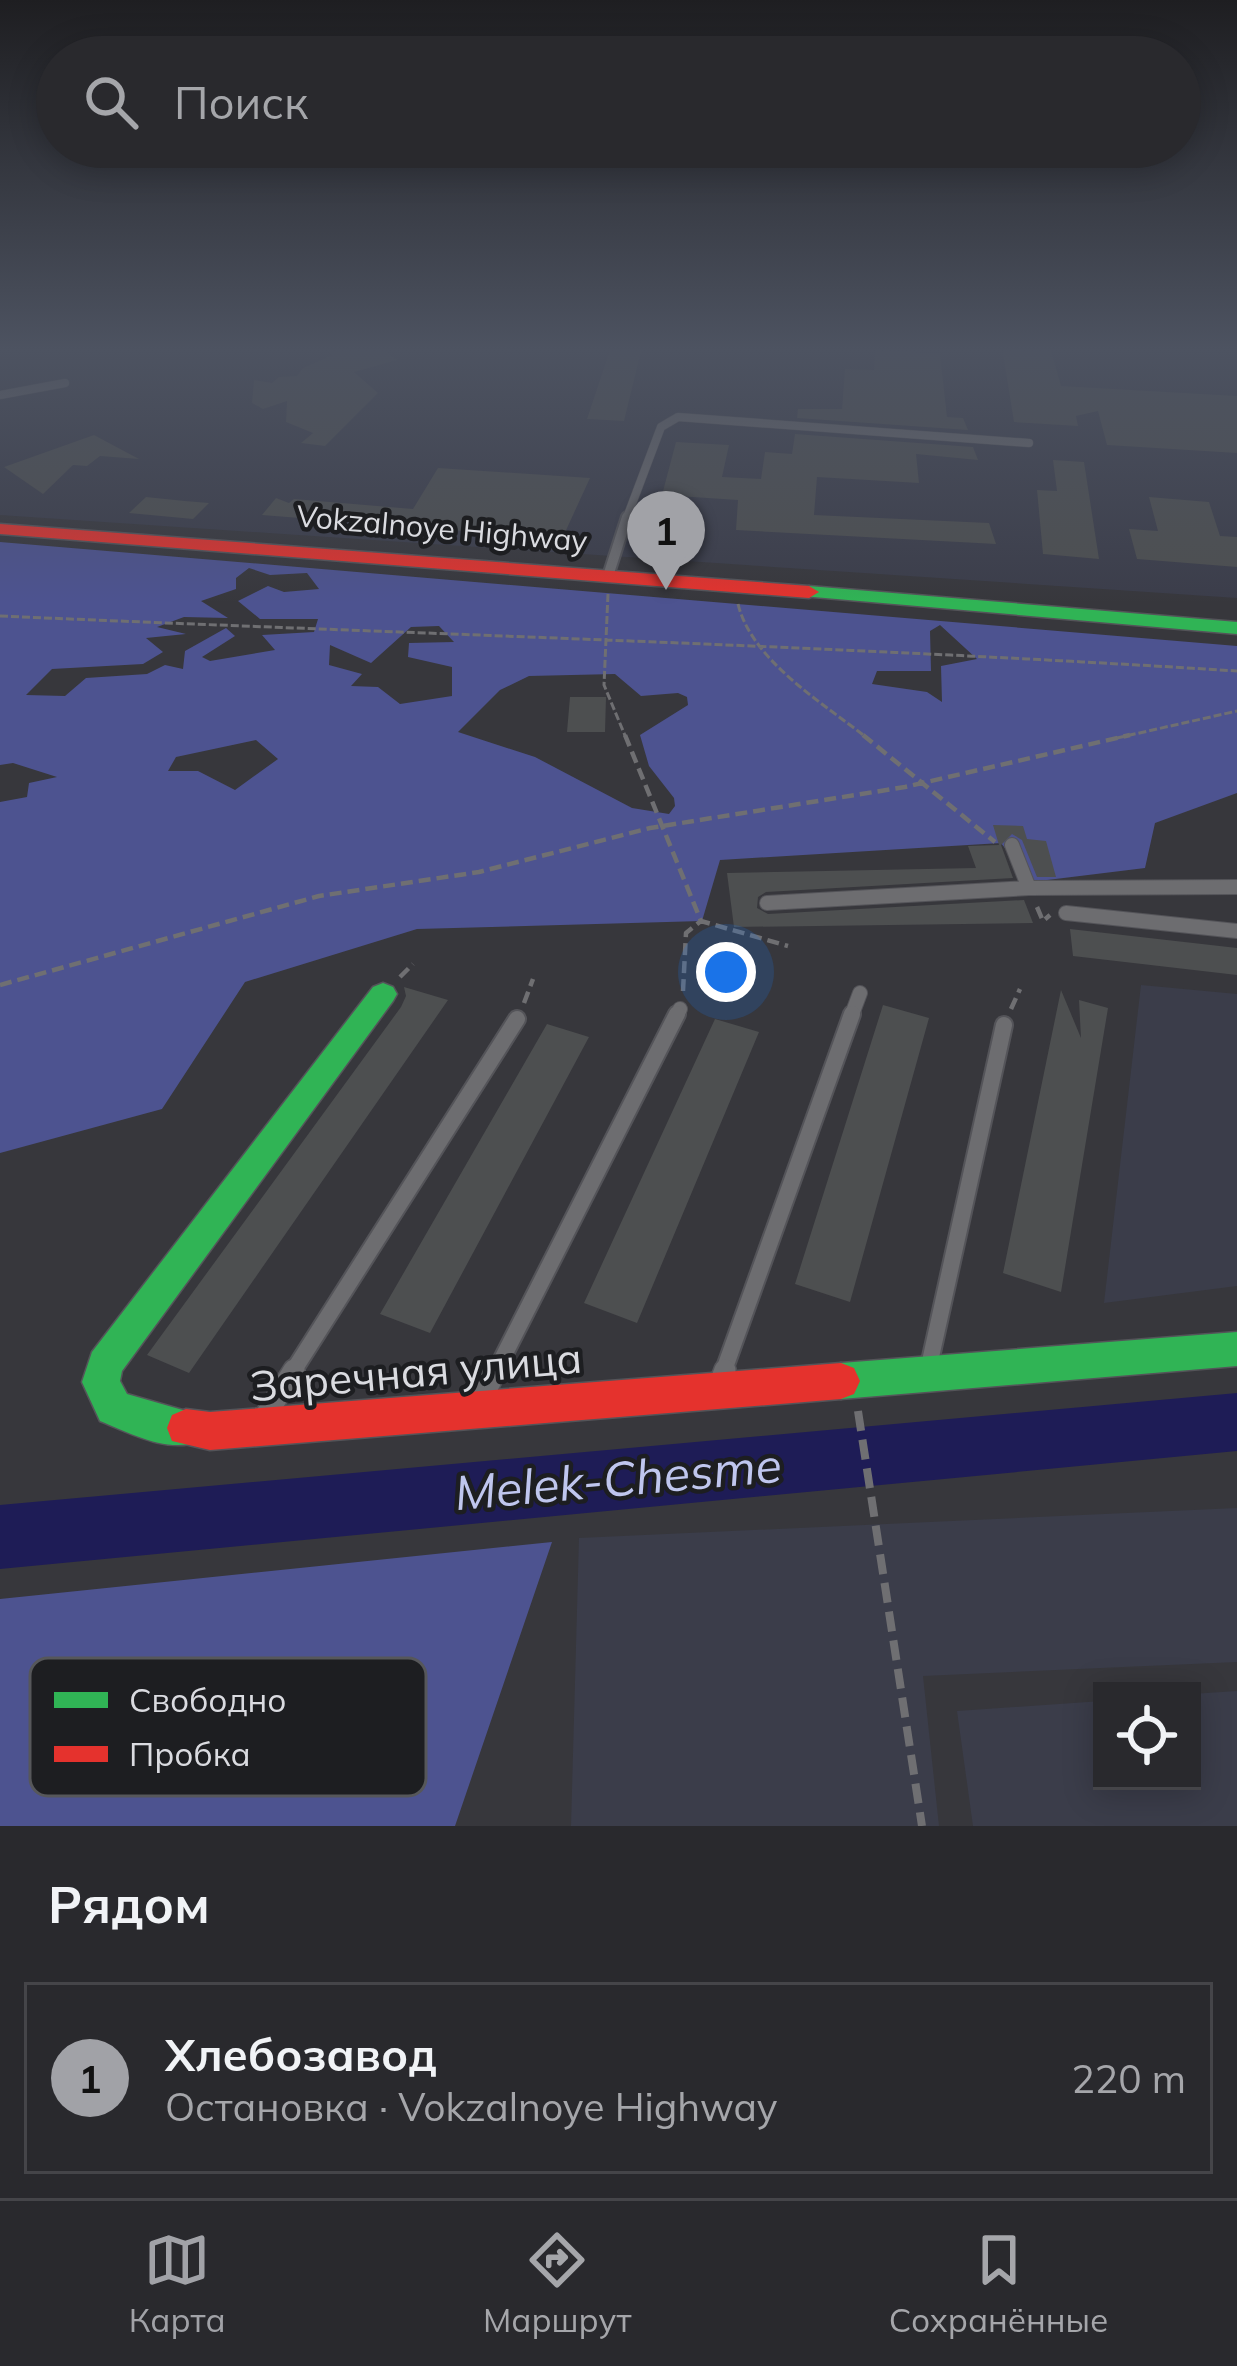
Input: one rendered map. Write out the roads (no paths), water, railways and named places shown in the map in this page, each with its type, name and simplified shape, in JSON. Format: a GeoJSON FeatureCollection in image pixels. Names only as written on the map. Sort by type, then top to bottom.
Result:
{"type":"FeatureCollection","features":[{"type":"Feature","properties":{"kind":"main road","name":"Vokzalnoye Highway"},"geometry":{"type":"LineString","coordinates":[[0,530],[1237,628]]}},
{"type":"Feature","properties":{"kind":"main road","name":"Заречная улица"},"geometry":{"type":"LineString","coordinates":[[383,994],[105,1364],[101,1382],[114,1408],[158,1424],[210,1431],[1237,1349]]}},
{"type":"Feature","properties":{"kind":"lane"},"geometry":{"type":"LineString","coordinates":[[608,576],[659,432]]}},
{"type":"Feature","properties":{"kind":"lane"},"geometry":{"type":"LineString","coordinates":[[883,432],[1029,443]]}},
{"type":"Feature","properties":{"kind":"lane"},"geometry":{"type":"LineString","coordinates":[[1012,845],[1029,888]]}},
{"type":"Feature","properties":{"kind":"lane"},"geometry":{"type":"LineString","coordinates":[[766,903],[1029,888],[1237,886]]}},
{"type":"Feature","properties":{"kind":"lane"},"geometry":{"type":"LineString","coordinates":[[1066,913],[1237,931]]}},
{"type":"Feature","properties":{"kind":"lane"},"geometry":{"type":"LineString","coordinates":[[717,1390],[860,993]]}},
{"type":"Feature","properties":{"kind":"lane"},"geometry":{"type":"LineString","coordinates":[[476,1409],[680,1009]]}},
{"type":"Feature","properties":{"kind":"lane"},"geometry":{"type":"LineString","coordinates":[[260,1426],[518,1019]]}},
{"type":"Feature","properties":{"kind":"lane"},"geometry":{"type":"LineString","coordinates":[[928,1374],[1004,1025]]}},
{"type":"Feature","properties":{"kind":"waterway","name":"Melek-Chesme"},"geometry":{"type":"LineString","coordinates":[[0,1537],[1237,1422]]}},
{"type":"Feature","properties":{"kind":"place","name":"Хлебозавод"},"geometry":{"type":"Point","coordinates":[666,590]}}]}
